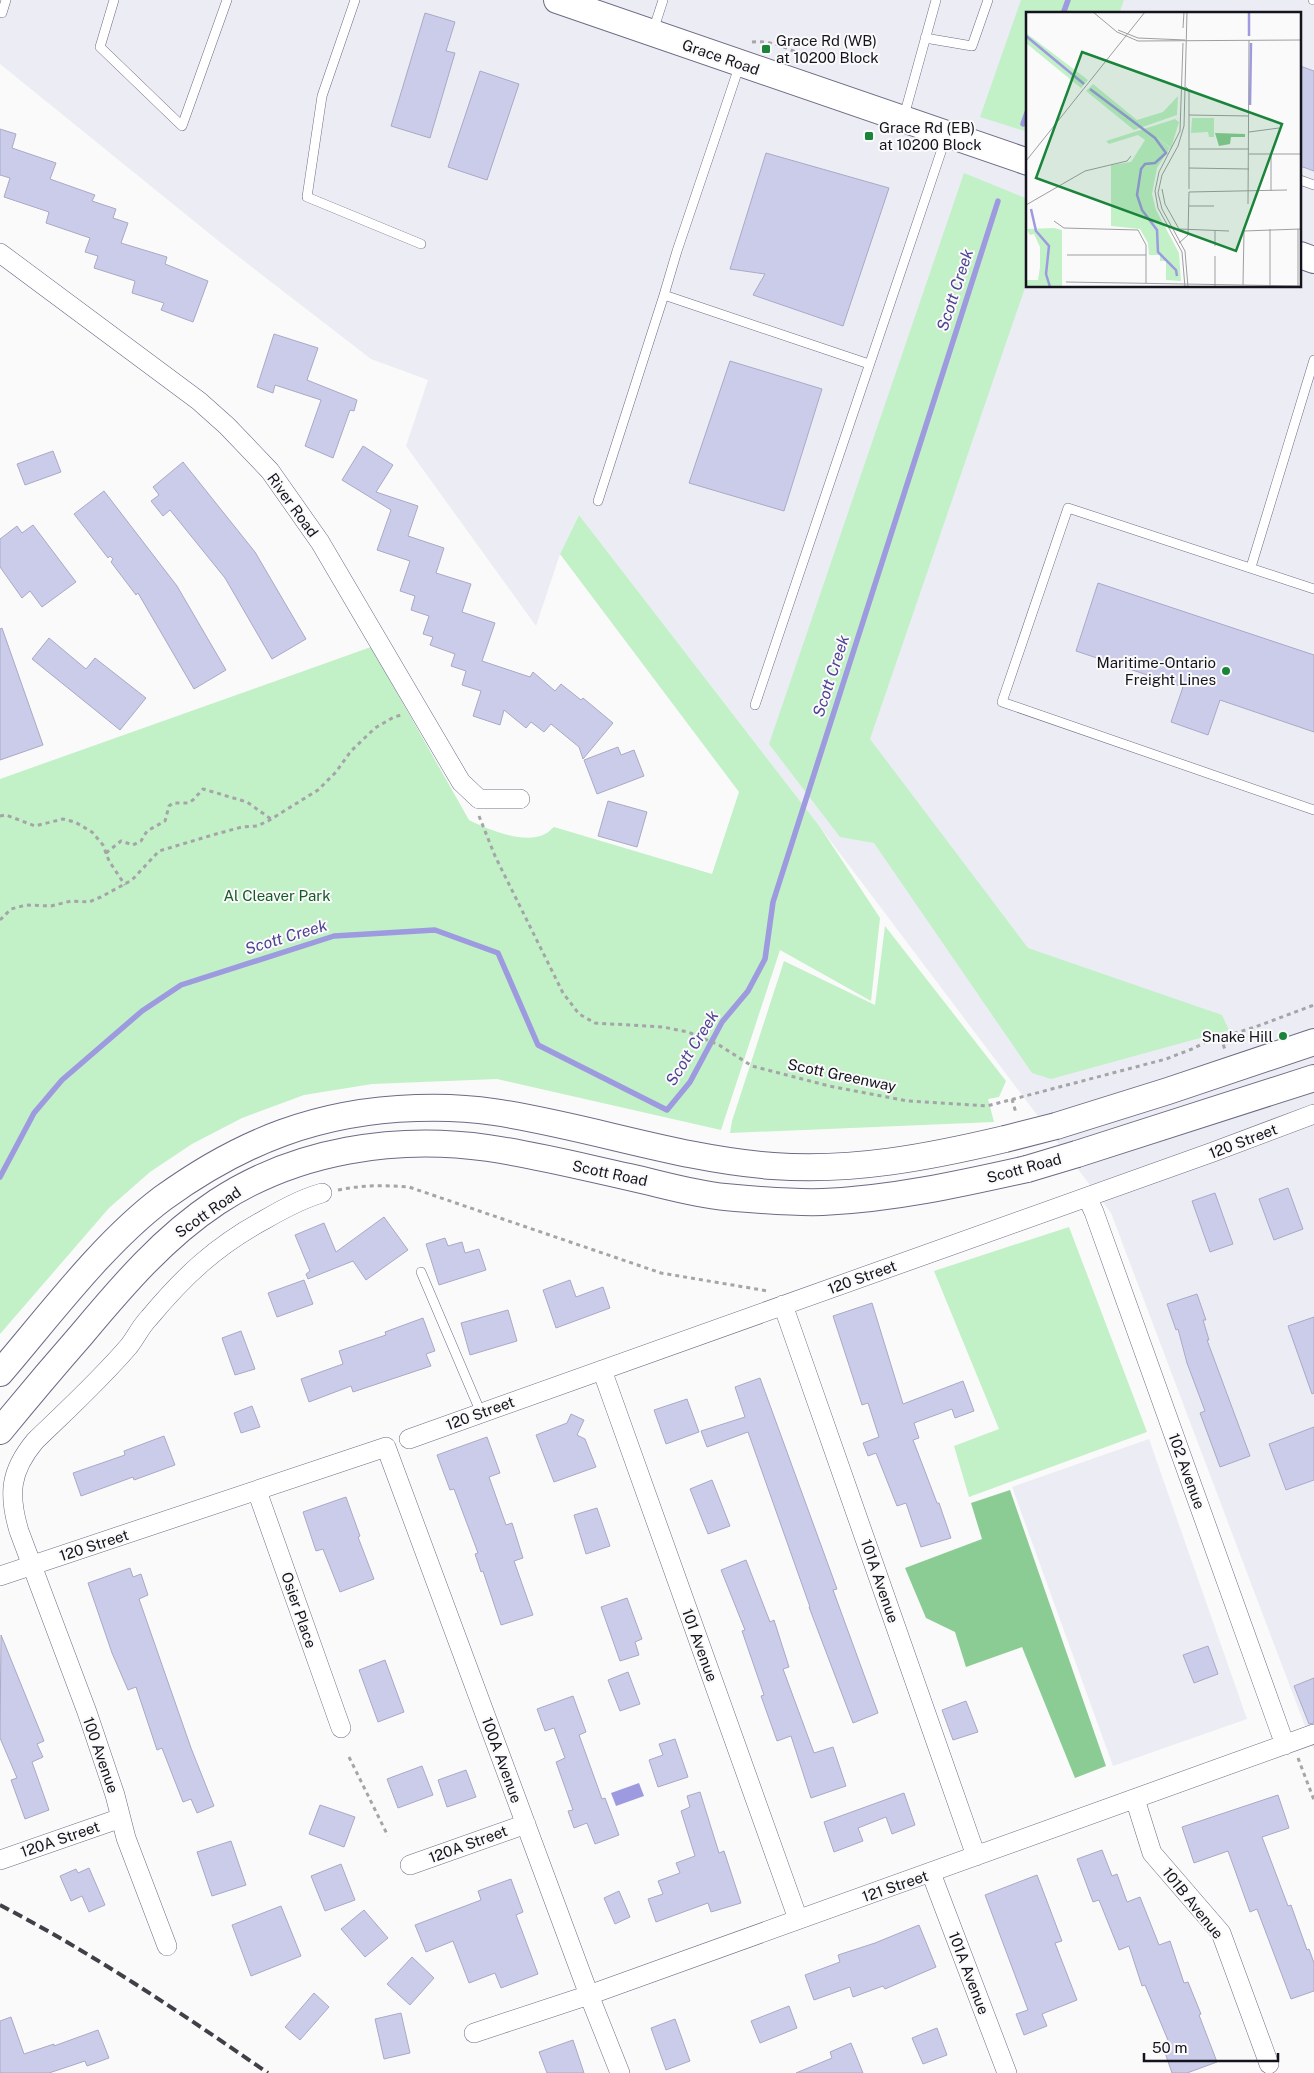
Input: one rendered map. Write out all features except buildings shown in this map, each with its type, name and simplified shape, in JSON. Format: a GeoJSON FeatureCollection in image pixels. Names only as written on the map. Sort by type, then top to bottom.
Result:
{"type":"FeatureCollection","features":[{"type":"Feature","properties":{"kind":"main road","name":"Grace Road"},"geometry":{"type":"LineString","coordinates":[[557,0],[652,33],[746,53],[903,119],[1026,161]]}},
{"type":"Feature","properties":{"kind":"main road"},"geometry":{"type":"LineString","coordinates":[[1302,256],[1314,260]]}},
{"type":"Feature","properties":{"kind":"main road"},"geometry":{"type":"LineString","coordinates":[[0,1373],[115,1242],[163,1198],[232,1154],[284,1131],[332,1117],[390,1109],[465,1108],[532,1119],[725,1160],[773,1166],[820,1168],[915,1159],[1056,1126],[1314,1042]]}},
{"type":"Feature","properties":{"kind":"main road","name":"Scott Road"},"geometry":{"type":"LineString","coordinates":[[0,1431],[114,1296],[145,1262],[183,1227],[218,1201],[245,1186],[275,1172],[314,1159],[355,1149],[400,1144],[446,1144],[488,1148],[721,1197],[821,1202],[924,1190],[1027,1169],[1314,1078]]}},
{"type":"Feature","properties":{"kind":"street","name":"River Road"},"geometry":{"type":"LineString","coordinates":[[0,253],[184,390],[233,432],[270,471],[320,542],[461,782],[479,798],[520,799]]}},
{"type":"Feature","properties":{"kind":"street","name":"120 Street"},"geometry":{"type":"LineString","coordinates":[[409,1439],[1314,1114]]}},
{"type":"Feature","properties":{"kind":"street"},"geometry":{"type":"LineString","coordinates":[[32,1565],[13,1512],[12,1494],[13,1479],[26,1453],[106,1370],[129,1345],[146,1320],[206,1258],[237,1235],[284,1208],[322,1193]]}},
{"type":"Feature","properties":{"kind":"street","name":"102 Avenue"},"geometry":{"type":"LineString","coordinates":[[1087,1197],[1291,1751]]}},
{"type":"Feature","properties":{"kind":"street","name":"101A Avenue"},"geometry":{"type":"LineString","coordinates":[[783,1305],[976,1856]]}},
{"type":"Feature","properties":{"kind":"street","name":"101 Avenue"},"geometry":{"type":"LineString","coordinates":[[602,1370],[798,1919]]}},
{"type":"Feature","properties":{"kind":"street","name":"120 Street"},"geometry":{"type":"LineString","coordinates":[[0,1576],[386,1447]]}},
{"type":"Feature","properties":{"kind":"street","name":"100A Avenue"},"geometry":{"type":"LineString","coordinates":[[386,1447],[589,1995],[620,2073]]}},
{"type":"Feature","properties":{"kind":"street","name":"Osier Place"},"geometry":{"type":"LineString","coordinates":[[257,1491],[341,1728]]}},
{"type":"Feature","properties":{"kind":"street","name":"100 Avenue"},"geometry":{"type":"LineString","coordinates":[[32,1565],[87,1712],[115,1795],[126,1838],[167,1946]]}},
{"type":"Feature","properties":{"kind":"street","name":"121 Street"},"geometry":{"type":"LineString","coordinates":[[474,2033],[589,1995],[1135,1799],[1291,1751],[1314,1734]]}},
{"type":"Feature","properties":{"kind":"street","name":"101B Avenue"},"geometry":{"type":"LineString","coordinates":[[1135,1799],[1152,1853],[1221,1933],[1269,2064]]}},
{"type":"Feature","properties":{"kind":"street","name":"120A Street"},"geometry":{"type":"LineString","coordinates":[[0,1860],[121,1818]]}},
{"type":"Feature","properties":{"kind":"street","name":"120A Street"},"geometry":{"type":"LineString","coordinates":[[410,1865],[526,1824]]}},
{"type":"Feature","properties":{"kind":"street","name":"101A Avenue"},"geometry":{"type":"LineString","coordinates":[[930,1873],[1004,2072]]}},
{"type":"Feature","properties":{"kind":"lane"},"geometry":{"type":"LineString","coordinates":[[0,11],[2,13],[6,0]]}},
{"type":"Feature","properties":{"kind":"lane"},"geometry":{"type":"LineString","coordinates":[[114,0],[100,46],[182,126],[226,0]]}},
{"type":"Feature","properties":{"kind":"lane"},"geometry":{"type":"LineString","coordinates":[[356,0],[322,96],[307,197],[421,244]]}},
{"type":"Feature","properties":{"kind":"lane"},"geometry":{"type":"LineString","coordinates":[[652,33],[663,0]]}},
{"type":"Feature","properties":{"kind":"lane"},"geometry":{"type":"LineString","coordinates":[[903,119],[936,0]]}},
{"type":"Feature","properties":{"kind":"lane"},"geometry":{"type":"LineString","coordinates":[[925,38],[972,46],[988,0]]}},
{"type":"Feature","properties":{"kind":"lane"},"geometry":{"type":"LineString","coordinates":[[598,501],[677,251],[746,53]]}},
{"type":"Feature","properties":{"kind":"lane"},"geometry":{"type":"LineString","coordinates":[[755,706],[947,134]]}},
{"type":"Feature","properties":{"kind":"lane"},"geometry":{"type":"LineString","coordinates":[[1302,181],[1314,185]]}},
{"type":"Feature","properties":{"kind":"lane"},"geometry":{"type":"LineString","coordinates":[[664,295],[869,364]]}},
{"type":"Feature","properties":{"kind":"lane"},"geometry":{"type":"LineString","coordinates":[[1251,568],[1311,383],[1314,360]]}},
{"type":"Feature","properties":{"kind":"lane"},"geometry":{"type":"LineString","coordinates":[[1314,589],[1068,508],[1002,702],[1314,810]]}},
{"type":"Feature","properties":{"kind":"lane"},"geometry":{"type":"LineString","coordinates":[[421,1272],[481,1413]]}},
{"type":"Feature","properties":{"kind":"path"},"geometry":{"type":"LineString","coordinates":[[746,53],[767,41],[800,54],[815,64]]}},
{"type":"Feature","properties":{"kind":"path"},"geometry":{"type":"LineString","coordinates":[[0,920],[11,909],[26,905],[51,906],[71,901],[89,902],[132,880],[159,851],[242,826],[257,826],[271,819],[318,790],[336,772],[351,751],[375,728],[394,717],[407,714]]}},
{"type":"Feature","properties":{"kind":"path"},"geometry":{"type":"LineString","coordinates":[[106,853],[121,841],[135,845],[141,841],[148,830],[165,821],[168,806],[174,803],[188,803],[194,800],[203,788],[248,802],[271,819]]}},
{"type":"Feature","properties":{"kind":"path"},"geometry":{"type":"LineString","coordinates":[[0,816],[6,815],[35,826],[63,818],[75,822],[92,832],[103,845],[109,861],[124,885]]}},
{"type":"Feature","properties":{"kind":"path","name":"Scott Greenway"},"geometry":{"type":"LineString","coordinates":[[482,822],[495,856],[563,993],[579,1014],[595,1023],[663,1027],[704,1038],[752,1066],[829,1086],[908,1101],[987,1106],[1166,1060],[1206,1042],[1255,1027],[1314,1005]]}},
{"type":"Feature","properties":{"kind":"path"},"geometry":{"type":"LineString","coordinates":[[1012,1100],[1016,1113]]}},
{"type":"Feature","properties":{"kind":"path"},"geometry":{"type":"LineString","coordinates":[[322,1193],[355,1186],[409,1187],[661,1273],[770,1291]]}},
{"type":"Feature","properties":{"kind":"path"},"geometry":{"type":"LineString","coordinates":[[1291,1751],[1314,1800]]}},
{"type":"Feature","properties":{"kind":"path"},"geometry":{"type":"LineString","coordinates":[[349,1757],[388,1836]]}},
{"type":"Feature","properties":{"kind":"shaded area"},"geometry":{"type":"Polygon","coordinates":[[[0,0],[1314,0],[1314,1750],[1111,1213],[820,827],[579,515],[560,554],[536,626],[406,446],[428,380],[371,359],[226,247],[0,64],[0,0]]]}},
{"type":"Feature","properties":{"kind":"shaded area"},"geometry":{"type":"Polygon","coordinates":[[[1149,1439],[1247,1719],[1113,1766],[1012,1487],[1149,1439]]]}},
{"type":"Feature","properties":{"kind":"shaded area"},"geometry":{"type":"Polygon","coordinates":[[[639,1783],[644,1796],[616,1806],[611,1793],[639,1783]]]}},
{"type":"Feature","properties":{"kind":"green space"},"geometry":{"type":"Polygon","coordinates":[[[1021,0],[1124,0],[1120,12],[1026,12],[1026,131],[980,117],[1021,0]]]}},
{"type":"Feature","properties":{"kind":"green space"},"geometry":{"type":"Polygon","coordinates":[[[964,173],[1026,198],[1026,285],[870,739],[1028,948],[1222,1015],[1229,1030],[1051,1079],[1032,1073],[874,843],[840,837],[769,744],[964,173]]]}},
{"type":"Feature","properties":{"kind":"green space","name":"Al Cleaver Park"},"geometry":{"type":"Polygon","coordinates":[[[579,515],[820,827],[880,918],[871,1001],[780,950],[721,1130],[497,1079],[372,1084],[304,1095],[242,1118],[192,1144],[150,1172],[109,1208],[0,1334],[0,779],[371,647],[469,820],[486,828],[527,838],[545,834],[554,827],[712,874],[739,792],[560,554],[579,515]]]}},
{"type":"Feature","properties":{"kind":"green space"},"geometry":{"type":"Polygon","coordinates":[[[885,926],[1006,1081],[999,1097],[988,1099],[994,1122],[730,1133],[732,1121],[784,961],[875,1005],[885,926]]]}},
{"type":"Feature","properties":{"kind":"green space"},"geometry":{"type":"Polygon","coordinates":[[[1069,1227],[1147,1432],[969,1497],[954,1446],[999,1429],[934,1271],[1069,1227]]]}},
{"type":"Feature","properties":{"kind":"green space"},"geometry":{"type":"Polygon","coordinates":[[[1010,1490],[1106,1766],[1075,1778],[1022,1647],[966,1667],[955,1632],[926,1618],[905,1568],[982,1539],[971,1503],[1010,1490]]]}},
{"type":"Feature","properties":{"kind":"waterway","name":"Scott Creek"},"geometry":{"type":"LineString","coordinates":[[1064,12],[1068,0]]}},
{"type":"Feature","properties":{"kind":"waterway","name":"Scott Creek"},"geometry":{"type":"LineString","coordinates":[[1023,124],[1026,116]]}},
{"type":"Feature","properties":{"kind":"waterway","name":"Scott Creek"},"geometry":{"type":"LineString","coordinates":[[0,1177],[34,1113],[62,1080],[142,1011],[181,985],[334,936],[435,930],[498,953],[538,1045],[667,1110],[690,1082],[722,1022],[748,991],[765,959],[773,902],[998,201]]}},
{"type":"Feature","properties":{"kind":"railway"},"geometry":{"type":"LineString","coordinates":[[0,1905],[103,1964],[170,2006],[268,2073]]}},
{"type":"Feature","properties":{"kind":"place","name":"Grace Rd (WB) at 10200 Block"},"geometry":{"type":"Point","coordinates":[766,49]}},
{"type":"Feature","properties":{"kind":"place","name":"Grace Rd (EB) at 10200 Block"},"geometry":{"type":"Point","coordinates":[869,136]}},
{"type":"Feature","properties":{"kind":"place","name":"Maritime-Ontario Freight Lines"},"geometry":{"type":"Point","coordinates":[1226,671]}},
{"type":"Feature","properties":{"kind":"place","name":"Snake Hill"},"geometry":{"type":"Point","coordinates":[1283,1036]}}]}
